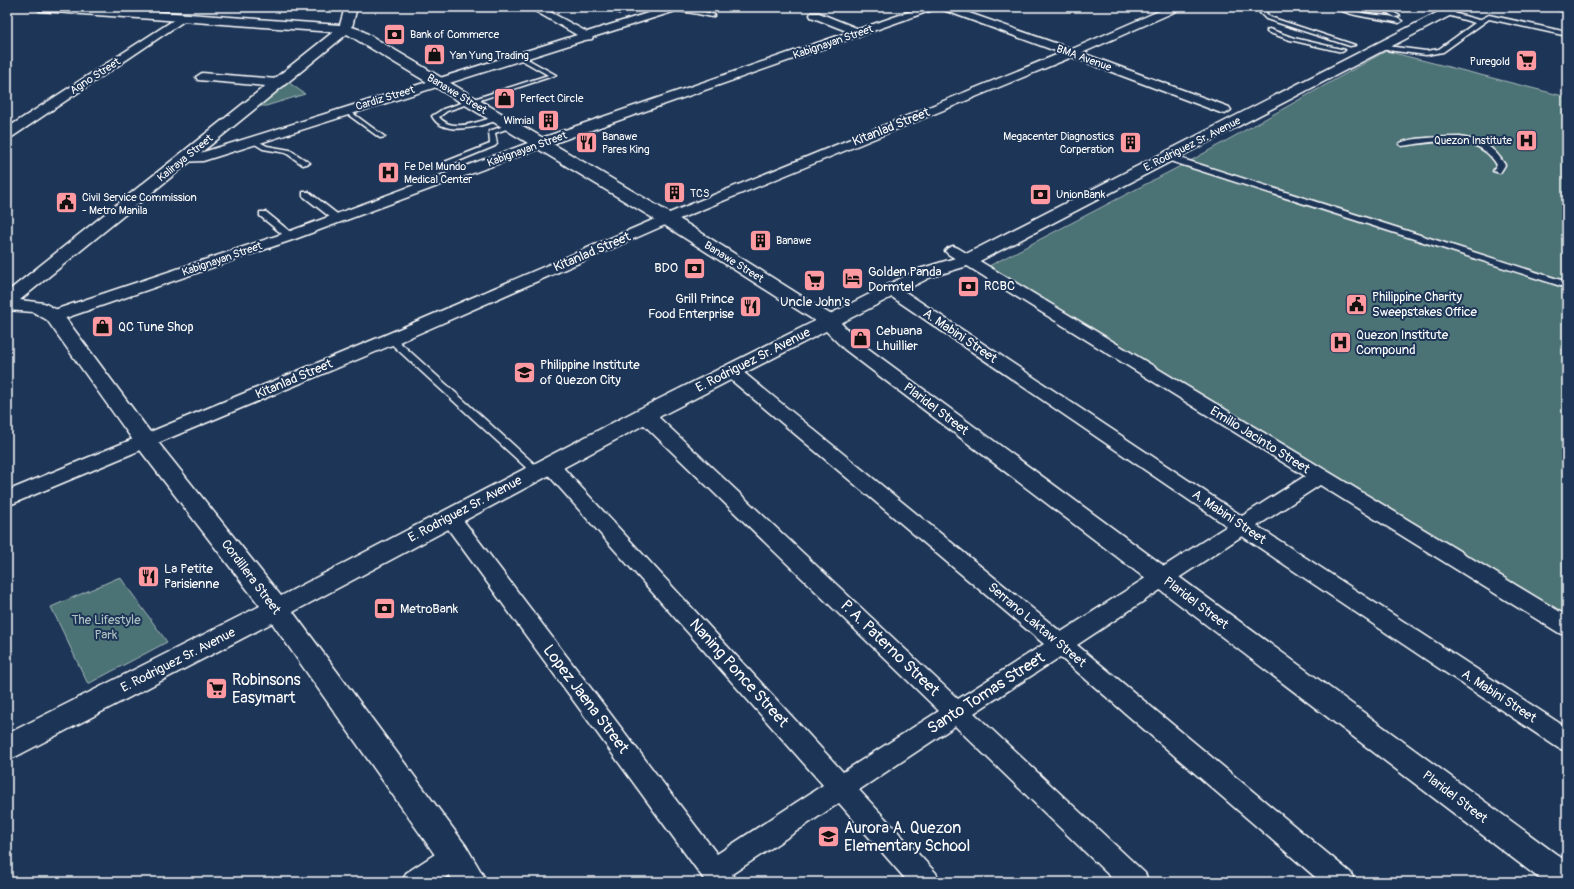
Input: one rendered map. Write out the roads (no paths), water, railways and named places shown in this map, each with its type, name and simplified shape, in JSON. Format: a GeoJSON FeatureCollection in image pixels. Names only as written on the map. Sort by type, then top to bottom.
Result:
{"type":"FeatureCollection","features":[{"type":"Feature","properties":{"kind":"main road","name":"Banawe Street"},"geometry":{"type":"LineString","coordinates":[[40,7],[345,29],[541,143],[667,219],[828,321]]}},
{"type":"Feature","properties":{"kind":"main road"},"geometry":{"type":"LineString","coordinates":[[345,29],[351,7]]}},
{"type":"Feature","properties":{"kind":"main road"},"geometry":{"type":"LineString","coordinates":[[1322,60],[1426,7]]}},
{"type":"Feature","properties":{"kind":"main road"},"geometry":{"type":"LineString","coordinates":[[1562,7],[1567,8]]}},
{"type":"Feature","properties":{"kind":"main road","name":"E. Rodriguez Sr. Avenue"},"geometry":{"type":"LineString","coordinates":[[7,748],[275,610],[645,415],[925,273],[962,251],[1167,157],[1451,10]]}},
{"type":"Feature","properties":{"kind":"main road","name":"Kaliraya Street"},"geometry":{"type":"LineString","coordinates":[[7,301],[345,29]]}},
{"type":"Feature","properties":{"kind":"main road","name":"E. Rodriguez Sr. Avenue"},"geometry":{"type":"LineString","coordinates":[[1211,118],[1239,103]]}},
{"type":"Feature","properties":{"kind":"main road","name":"Cordillera Street"},"geometry":{"type":"LineString","coordinates":[[7,304],[37,307],[54,316],[145,441],[261,588],[275,610],[455,856],[470,882]]}},
{"type":"Feature","properties":{"kind":"main road","name":"Plaridel Street"},"geometry":{"type":"LineString","coordinates":[[828,321],[851,345],[1567,881]]}},
{"type":"Feature","properties":{"kind":"street"},"geometry":{"type":"LineString","coordinates":[[534,7],[588,37]]}},
{"type":"Feature","properties":{"kind":"street","name":"Kabignayan Street"},"geometry":{"type":"LineString","coordinates":[[54,316],[290,236],[541,143],[933,7]]}},
{"type":"Feature","properties":{"kind":"street","name":"BMA Avenue"},"geometry":{"type":"LineString","coordinates":[[942,7],[1072,53],[1225,110]]}},
{"type":"Feature","properties":{"kind":"street","name":"Kitanlad Street"},"geometry":{"type":"LineString","coordinates":[[7,500],[391,339],[667,219],[1072,53],[1178,7]]}},
{"type":"Feature","properties":{"kind":"street","name":"Cardiz Street"},"geometry":{"type":"LineString","coordinates":[[184,159],[198,158],[345,110],[588,37],[676,8]]}},
{"type":"Feature","properties":{"kind":"street"},"geometry":{"type":"LineString","coordinates":[[815,15],[860,33]]}},
{"type":"Feature","properties":{"kind":"street","name":"Agno Street"},"geometry":{"type":"LineString","coordinates":[[7,134],[183,18]]}},
{"type":"Feature","properties":{"kind":"street"},"geometry":{"type":"LineString","coordinates":[[202,77],[277,83]]}},
{"type":"Feature","properties":{"kind":"street","name":"Emilio Jacinto Street"},"geometry":{"type":"LineString","coordinates":[[962,251],[1319,476],[1567,627]]}},
{"type":"Feature","properties":{"kind":"street","name":"A. Mabini Street"},"geometry":{"type":"LineString","coordinates":[[892,290],[1242,526],[1567,740]]}},
{"type":"Feature","properties":{"kind":"street","name":"Serrano Laktaw Street"},"geometry":{"type":"LineString","coordinates":[[731,371],[1060,644],[1341,882]]}},
{"type":"Feature","properties":{"kind":"street","name":"P. A. Paterno Street"},"geometry":{"type":"LineString","coordinates":[[645,415],[1135,882]]}},
{"type":"Feature","properties":{"kind":"street","name":"Naning Ponce Street"},"geometry":{"type":"LineString","coordinates":[[543,468],[842,786],[926,882]]}},
{"type":"Feature","properties":{"kind":"street","name":"Santo Tomas Street"},"geometry":{"type":"LineString","coordinates":[[718,876],[842,786],[1319,476]]}},
{"type":"Feature","properties":{"kind":"street","name":"Lopez Jaena Street"},"geometry":{"type":"LineString","coordinates":[[450,517],[718,876]]}},
{"type":"Feature","properties":{"kind":"street"},"geometry":{"type":"LineString","coordinates":[[416,882],[455,856]]}},
{"type":"Feature","properties":{"kind":"lane"},"geometry":{"type":"LineString","coordinates":[[619,11],[645,7],[676,8],[712,15]]}},
{"type":"Feature","properties":{"kind":"lane"},"geometry":{"type":"LineString","coordinates":[[1337,7],[1368,16],[1402,20]]}},
{"type":"Feature","properties":{"kind":"lane"},"geometry":{"type":"LineString","coordinates":[[1380,7],[1386,9],[1402,20]]}},
{"type":"Feature","properties":{"kind":"lane"},"geometry":{"type":"LineString","coordinates":[[1266,10],[1263,13],[1268,18],[1347,47]]}},
{"type":"Feature","properties":{"kind":"lane"},"geometry":{"type":"LineString","coordinates":[[1451,10],[1479,22]]}},
{"type":"Feature","properties":{"kind":"lane"},"geometry":{"type":"LineString","coordinates":[[1378,47],[1426,53],[1441,51],[1485,18],[1494,18],[1567,34]]}},
{"type":"Feature","properties":{"kind":"lane"},"geometry":{"type":"LineString","coordinates":[[1269,31],[1292,39],[1347,47]]}},
{"type":"Feature","properties":{"kind":"lane"},"geometry":{"type":"LineString","coordinates":[[504,122],[457,128],[437,120],[435,116],[445,110],[553,75],[520,57]]}},
{"type":"Feature","properties":{"kind":"lane"},"geometry":{"type":"LineString","coordinates":[[345,110],[382,137]]}},
{"type":"Feature","properties":{"kind":"lane"},"geometry":{"type":"LineString","coordinates":[[446,163],[493,146],[494,144],[491,132],[504,122]]}},
{"type":"Feature","properties":{"kind":"lane"},"geometry":{"type":"LineString","coordinates":[[1402,144],[1450,139],[1466,140],[1490,149],[1502,165],[1497,171]]}},
{"type":"Feature","properties":{"kind":"lane"},"geometry":{"type":"LineString","coordinates":[[252,140],[265,148],[288,151],[306,163]]}},
{"type":"Feature","properties":{"kind":"lane"},"geometry":{"type":"LineString","coordinates":[[1167,157],[1567,285]]}},
{"type":"Feature","properties":{"kind":"lane"},"geometry":{"type":"LineString","coordinates":[[306,194],[338,219]]}},
{"type":"Feature","properties":{"kind":"lane"},"geometry":{"type":"LineString","coordinates":[[263,214],[290,236]]}},
{"type":"Feature","properties":{"kind":"lane"},"geometry":{"type":"LineString","coordinates":[[391,339],[543,468]]}},
{"type":"Feature","properties":{"kind":"place","name":"Bank of Commerce"},"geometry":{"type":"Point","coordinates":[395,34]}},
{"type":"Feature","properties":{"kind":"place","name":"Yan Yung Trading"},"geometry":{"type":"Point","coordinates":[434,55]}},
{"type":"Feature","properties":{"kind":"place","name":"Puregold"},"geometry":{"type":"Point","coordinates":[1526,61]}},
{"type":"Feature","properties":{"kind":"place","name":"Perfect Circle"},"geometry":{"type":"Point","coordinates":[504,98]}},
{"type":"Feature","properties":{"kind":"place","name":"Wimial"},"geometry":{"type":"Point","coordinates":[549,120]}},
{"type":"Feature","properties":{"kind":"place","name":"Quezon Institute"},"geometry":{"type":"Point","coordinates":[1527,140]}},
{"type":"Feature","properties":{"kind":"place","name":"Banawe Pares King"},"geometry":{"type":"Point","coordinates":[587,142]}},
{"type":"Feature","properties":{"kind":"place","name":"Megacenter Diagnostics Corperation"},"geometry":{"type":"Point","coordinates":[1130,142]}},
{"type":"Feature","properties":{"kind":"place","name":"Fe Del Mundo Medical Center"},"geometry":{"type":"Point","coordinates":[389,172]}},
{"type":"Feature","properties":{"kind":"place","name":"TCS"},"geometry":{"type":"Point","coordinates":[675,193]}},
{"type":"Feature","properties":{"kind":"place","name":"UnionBank"},"geometry":{"type":"Point","coordinates":[1040,194]}},
{"type":"Feature","properties":{"kind":"place","name":"Civil Service Commission - Metro Manila"},"geometry":{"type":"Point","coordinates":[66,203]}},
{"type":"Feature","properties":{"kind":"place","name":"Banawe"},"geometry":{"type":"Point","coordinates":[761,240]}},
{"type":"Feature","properties":{"kind":"place","name":"BDO"},"geometry":{"type":"Point","coordinates":[694,268]}},
{"type":"Feature","properties":{"kind":"place","name":"Golden Panda Dormtel"},"geometry":{"type":"Point","coordinates":[852,279]}},
{"type":"Feature","properties":{"kind":"place","name":"Uncle John's"},"geometry":{"type":"Point","coordinates":[815,280]}},
{"type":"Feature","properties":{"kind":"place","name":"RCBC"},"geometry":{"type":"Point","coordinates":[968,286]}},
{"type":"Feature","properties":{"kind":"place","name":"Philippine Charity Sweepstakes Office"},"geometry":{"type":"Point","coordinates":[1356,304]}},
{"type":"Feature","properties":{"kind":"place","name":"Grill Prince Food Enterprise"},"geometry":{"type":"Point","coordinates":[750,306]}},
{"type":"Feature","properties":{"kind":"place","name":"QC Tune Shop"},"geometry":{"type":"Point","coordinates":[103,327]}},
{"type":"Feature","properties":{"kind":"place","name":"Cebuana Lhuillier"},"geometry":{"type":"Point","coordinates":[860,338]}},
{"type":"Feature","properties":{"kind":"place","name":"Quezon Institute Compound"},"geometry":{"type":"Point","coordinates":[1340,342]}},
{"type":"Feature","properties":{"kind":"place","name":"Philippine Institute of Quezon City"},"geometry":{"type":"Point","coordinates":[525,372]}},
{"type":"Feature","properties":{"kind":"place","name":"La Petite Parisienne"},"geometry":{"type":"Point","coordinates":[148,576]}},
{"type":"Feature","properties":{"kind":"place","name":"MetroBank"},"geometry":{"type":"Point","coordinates":[384,609]}},
{"type":"Feature","properties":{"kind":"place","name":"Robinsons Easymart"},"geometry":{"type":"Point","coordinates":[217,689]}},
{"type":"Feature","properties":{"kind":"place","name":"Aurora A. Quezon Elementary School"},"geometry":{"type":"Point","coordinates":[828,837]}},
{"type":"Feature","properties":{"kind":"park label","name":"The Lifestyle Park"},"geometry":{"type":"Point","coordinates":[106,628]}}]}
